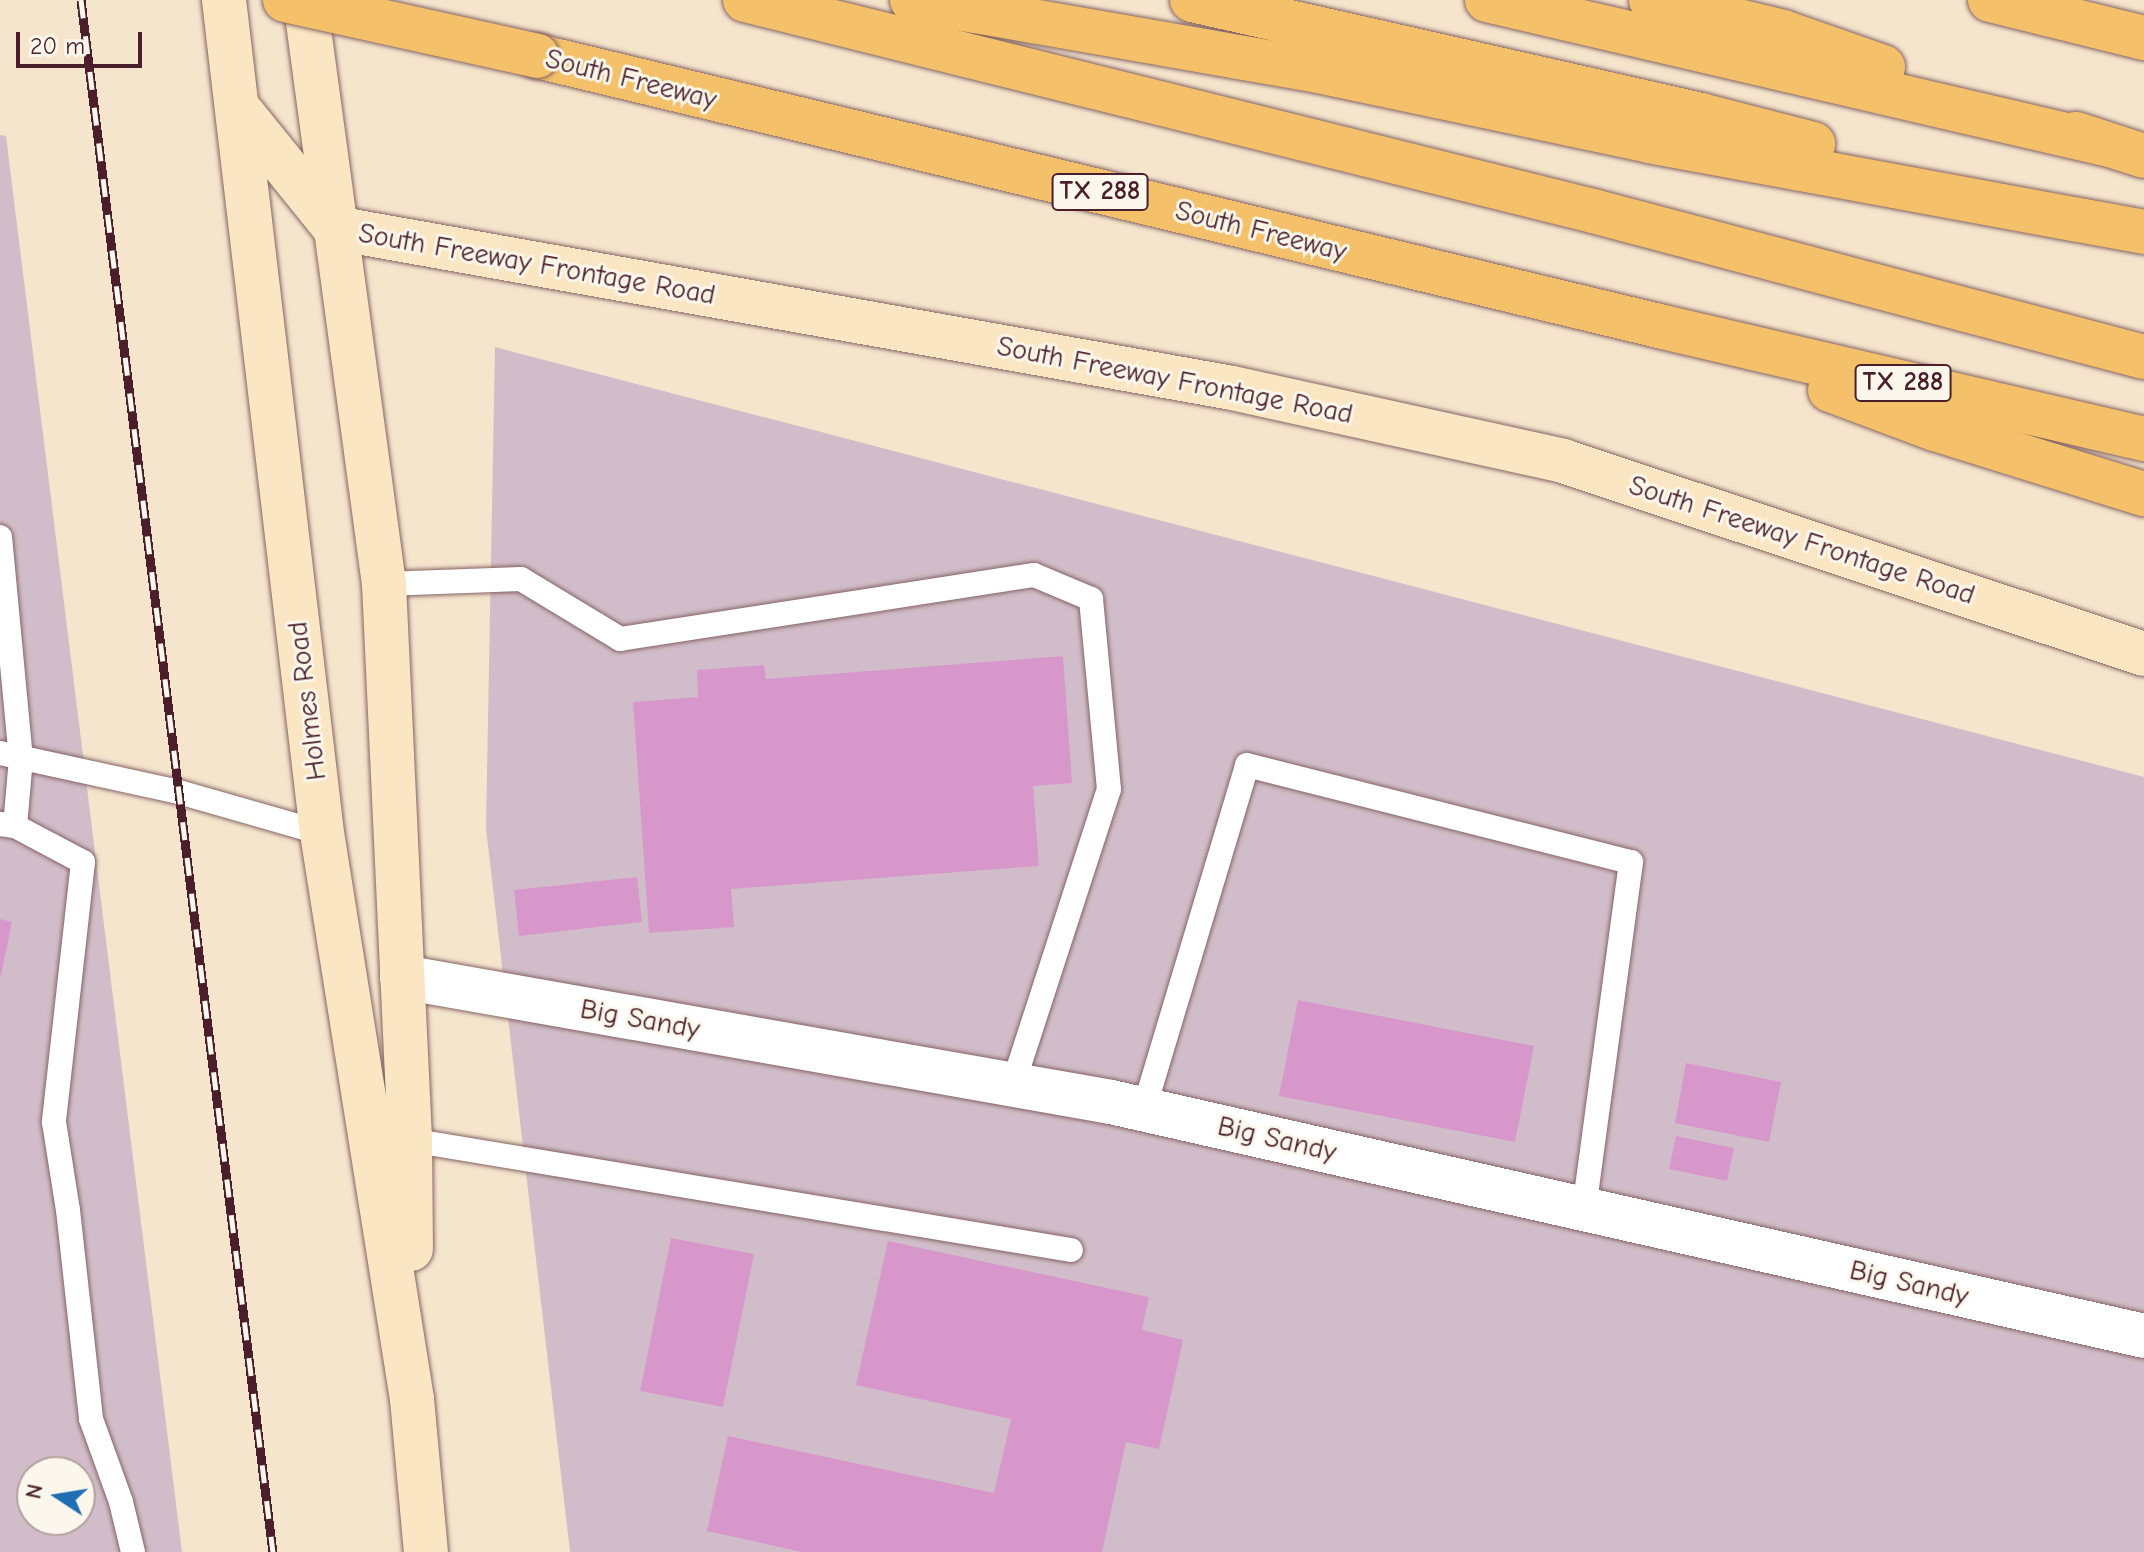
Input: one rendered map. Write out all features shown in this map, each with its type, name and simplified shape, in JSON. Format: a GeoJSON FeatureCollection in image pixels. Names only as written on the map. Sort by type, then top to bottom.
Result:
{"type":"FeatureCollection","features":[{"type":"Feature","properties":{"kind":"highway","name":"South Freeway"},"geometry":{"type":"LineString","coordinates":[[285,0],[537,56],[1663,327],[2144,439]]}},
{"type":"Feature","properties":{"kind":"highway"},"geometry":{"type":"LineString","coordinates":[[745,0],[1593,211],[2144,357]]}},
{"type":"Feature","properties":{"kind":"highway"},"geometry":{"type":"LineString","coordinates":[[912,0],[1318,71],[1649,141],[2144,231]]}},
{"type":"Feature","properties":{"kind":"highway"},"geometry":{"type":"LineString","coordinates":[[1192,0],[1701,115],[2144,231]]}},
{"type":"Feature","properties":{"kind":"highway"},"geometry":{"type":"LineString","coordinates":[[1487,0],[2124,150]]}},
{"type":"Feature","properties":{"kind":"highway"},"geometry":{"type":"LineString","coordinates":[[1651,0],[1783,32],[2124,150]]}},
{"type":"Feature","properties":{"kind":"highway"},"geometry":{"type":"LineString","coordinates":[[1990,0],[2144,38]]}},
{"type":"Feature","properties":{"kind":"highway"},"geometry":{"type":"LineString","coordinates":[[1663,327],[1935,429],[2144,494]]}},
{"type":"Feature","properties":{"kind":"main road","name":"Holmes Road"},"geometry":{"type":"LineString","coordinates":[[224,0],[322,833],[412,1399],[426,1552]]}},
{"type":"Feature","properties":{"kind":"main road","name":"Holmes Road"},"geometry":{"type":"LineString","coordinates":[[305,0],[384,584],[410,1140],[412,1399]]}},
{"type":"Feature","properties":{"kind":"main road","name":"South Freeway Frontage Road"},"geometry":{"type":"LineString","coordinates":[[238,108],[335,228],[1232,388],[1563,461],[2144,654]]}},
{"type":"Feature","properties":{"kind":"street","name":"Big Sandy"},"geometry":{"type":"LineString","coordinates":[[402,977],[1144,1109],[2144,1336]]}},
{"type":"Feature","properties":{"kind":"lane"},"geometry":{"type":"LineString","coordinates":[[0,537],[11,755],[8,825],[83,862],[54,1122],[68,1210],[91,1419],[121,1502],[133,1552]]}},
{"type":"Feature","properties":{"kind":"lane"},"geometry":{"type":"LineString","coordinates":[[384,584],[521,579],[620,639],[1034,575],[1091,599],[1109,789],[1013,1085]]}},
{"type":"Feature","properties":{"kind":"lane"},"geometry":{"type":"LineString","coordinates":[[11,755],[179,792],[322,833]]}},
{"type":"Feature","properties":{"kind":"lane"},"geometry":{"type":"LineString","coordinates":[[1144,1109],[1247,765],[1631,862],[1584,1209]]}},
{"type":"Feature","properties":{"kind":"lane"},"geometry":{"type":"LineString","coordinates":[[410,1140],[1071,1250]]}},
{"type":"Feature","properties":{"kind":"shaded area"},"geometry":{"type":"Polygon","coordinates":[[[0,135],[6,136],[182,1552],[0,1552],[0,135]]]}},
{"type":"Feature","properties":{"kind":"shaded area"},"geometry":{"type":"Polygon","coordinates":[[[495,347],[2144,777],[2144,1552],[570,1552],[486,828],[495,347]]]}},
{"type":"Feature","properties":{"kind":"building"},"geometry":{"type":"Polygon","coordinates":[[[1063,656],[1072,783],[1033,786],[1039,866],[731,889],[734,927],[649,933],[633,702],[698,697],[697,670],[764,665],[766,679],[1063,656]]]}},
{"type":"Feature","properties":{"kind":"building"},"geometry":{"type":"Polygon","coordinates":[[[637,877],[642,922],[519,936],[514,890],[637,877]]]}},
{"type":"Feature","properties":{"kind":"building"},"geometry":{"type":"Polygon","coordinates":[[[0,919],[12,922],[1,975],[0,975],[0,919]]]}},
{"type":"Feature","properties":{"kind":"building"},"geometry":{"type":"Polygon","coordinates":[[[1298,1000],[1534,1046],[1515,1142],[1279,1096],[1298,1000]]]}},
{"type":"Feature","properties":{"kind":"building"},"geometry":{"type":"Polygon","coordinates":[[[1686,1063],[1781,1082],[1769,1142],[1675,1123],[1686,1063]]]}},
{"type":"Feature","properties":{"kind":"building"},"geometry":{"type":"Polygon","coordinates":[[[1676,1136],[1734,1148],[1727,1181],[1669,1169],[1676,1136]]]}},
{"type":"Feature","properties":{"kind":"building"},"geometry":{"type":"Polygon","coordinates":[[[671,1238],[754,1254],[723,1407],[640,1391],[671,1238]]]}},
{"type":"Feature","properties":{"kind":"building"},"geometry":{"type":"Polygon","coordinates":[[[888,1241],[1149,1297],[1142,1330],[1183,1340],[1159,1449],[1126,1442],[1102,1552],[802,1552],[707,1531],[728,1436],[994,1493],[1011,1419],[856,1385],[888,1241]]]}},
{"type":"Feature","properties":{"kind":"railway"},"geometry":{"type":"LineString","coordinates":[[81,0],[273,1552]]}}]}
